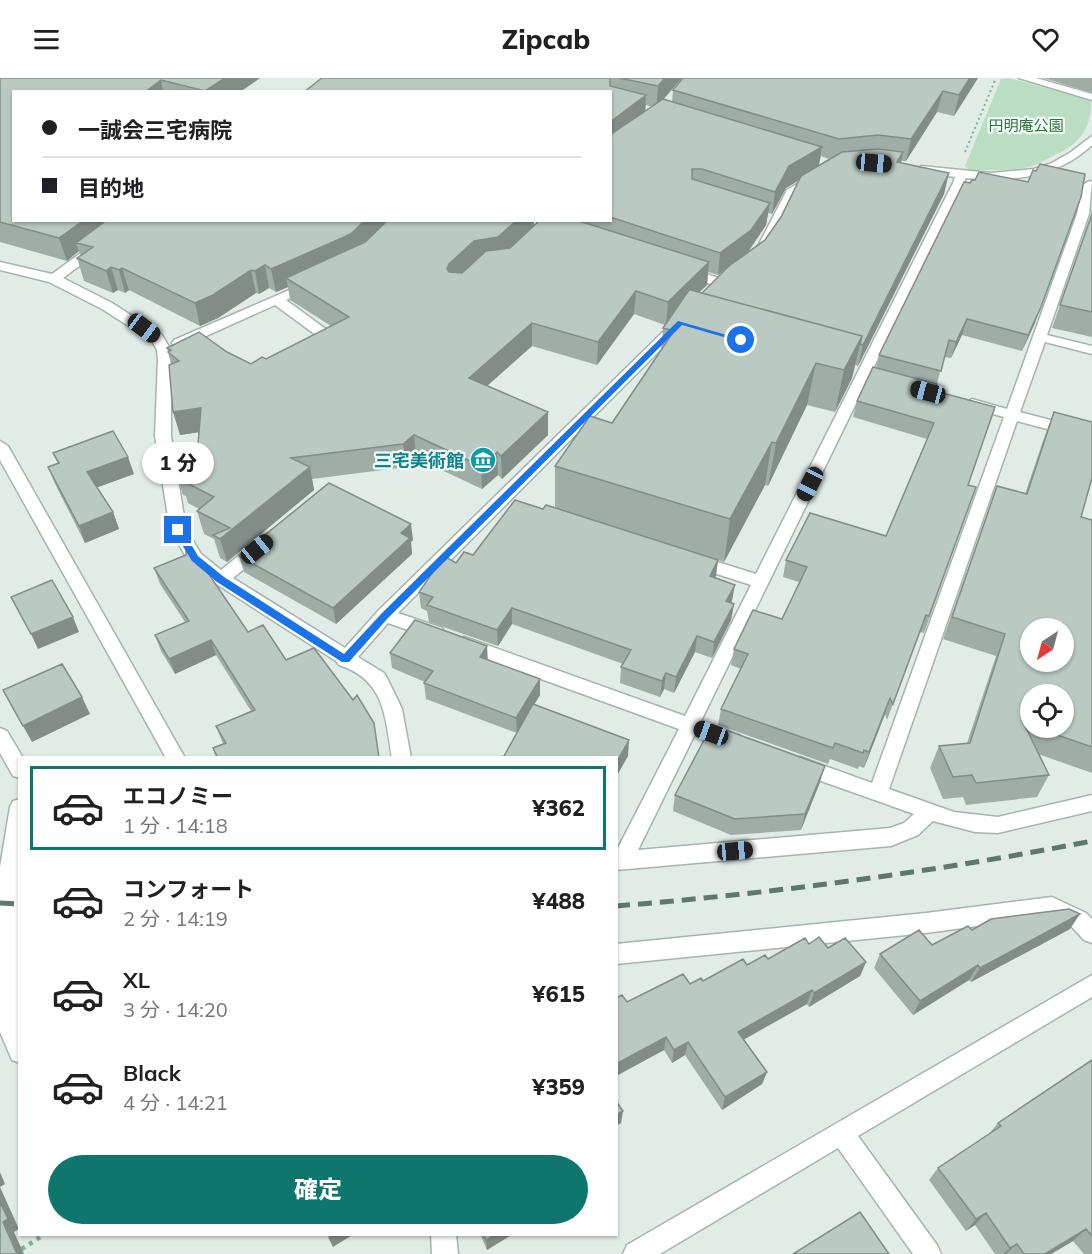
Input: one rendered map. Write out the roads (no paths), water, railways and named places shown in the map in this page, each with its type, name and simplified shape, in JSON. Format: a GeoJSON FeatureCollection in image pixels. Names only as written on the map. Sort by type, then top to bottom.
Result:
{"type":"FeatureCollection","features":[{"type":"Feature","properties":{"kind":"street"},"geometry":{"type":"LineString","coordinates":[[1024,78],[1092,97]]}},
{"type":"Feature","properties":{"kind":"street"},"geometry":{"type":"LineString","coordinates":[[1033,173],[1066,159],[1092,140]]}},
{"type":"Feature","properties":{"kind":"street"},"geometry":{"type":"LineString","coordinates":[[913,168],[985,177],[1033,173],[1055,178]]}},
{"type":"Feature","properties":{"kind":"street"},"geometry":{"type":"LineString","coordinates":[[755,256],[770,237],[772,220],[791,193],[827,171]]}},
{"type":"Feature","properties":{"kind":"street"},"geometry":{"type":"LineString","coordinates":[[620,860],[690,725],[959,183],[958,173]]}},
{"type":"Feature","properties":{"kind":"street"},"geometry":{"type":"LineString","coordinates":[[878,793],[1083,214],[1086,184]]}},
{"type":"Feature","properties":{"kind":"street"},"geometry":{"type":"LineString","coordinates":[[54,279],[132,222]]}},
{"type":"Feature","properties":{"kind":"street"},"geometry":{"type":"LineString","coordinates":[[531,222],[544,230],[577,236]]}},
{"type":"Feature","properties":{"kind":"street"},"geometry":{"type":"LineString","coordinates":[[0,266],[54,279],[107,306],[157,338],[164,350],[163,436],[178,530],[195,558],[221,579],[345,660],[378,678],[393,709],[402,756]]}},
{"type":"Feature","properties":{"kind":"street"},"geometry":{"type":"LineString","coordinates":[[674,268],[716,287],[734,273]]}},
{"type":"Feature","properties":{"kind":"street"},"geometry":{"type":"LineString","coordinates":[[164,350],[319,281]]}},
{"type":"Feature","properties":{"kind":"street"},"geometry":{"type":"LineString","coordinates":[[277,300],[333,342]]}},
{"type":"Feature","properties":{"kind":"street"},"geometry":{"type":"LineString","coordinates":[[345,660],[385,615],[509,501],[686,321]]}},
{"type":"Feature","properties":{"kind":"street"},"geometry":{"type":"LineString","coordinates":[[1040,337],[1092,350]]}},
{"type":"Feature","properties":{"kind":"street"},"geometry":{"type":"LineString","coordinates":[[955,400],[1092,436]]}},
{"type":"Feature","properties":{"kind":"street"},"geometry":{"type":"LineString","coordinates":[[0,447],[175,756]]}},
{"type":"Feature","properties":{"kind":"street"},"geometry":{"type":"LineString","coordinates":[[221,579],[275,534]]}},
{"type":"Feature","properties":{"kind":"street"},"geometry":{"type":"LineString","coordinates":[[683,557],[761,582]]}},
{"type":"Feature","properties":{"kind":"street"},"geometry":{"type":"LineString","coordinates":[[385,615],[746,745]]}},
{"type":"Feature","properties":{"kind":"street"},"geometry":{"type":"LineString","coordinates":[[0,736],[18,767]]}},
{"type":"Feature","properties":{"kind":"street"},"geometry":{"type":"LineString","coordinates":[[779,757],[930,812],[975,824],[998,825],[1092,804]]}},
{"type":"Feature","properties":{"kind":"street"},"geometry":{"type":"LineString","coordinates":[[620,860],[891,837],[911,829],[930,812]]}},
{"type":"Feature","properties":{"kind":"street"},"geometry":{"type":"LineString","coordinates":[[18,819],[10,868],[8,1024],[18,1047]]}},
{"type":"Feature","properties":{"kind":"street"},"geometry":{"type":"LineString","coordinates":[[618,954],[926,923],[1053,906],[1080,920],[1092,933]]}},
{"type":"Feature","properties":{"kind":"street"},"geometry":{"type":"LineString","coordinates":[[636,1254],[1092,985]]}},
{"type":"Feature","properties":{"kind":"street"},"geometry":{"type":"LineString","coordinates":[[841,1133],[928,1254]]}},
{"type":"Feature","properties":{"kind":"street"},"geometry":{"type":"LineString","coordinates":[[443,1236],[445,1254]]}},
{"type":"Feature","properties":{"kind":"railway"},"geometry":{"type":"LineString","coordinates":[[618,906],[736,895],[855,880],[1092,841]]}},
{"type":"Feature","properties":{"kind":"railway"},"geometry":{"type":"LineString","coordinates":[[0,903],[18,904]]}},
{"type":"Feature","properties":{"kind":"place","name":"三宅美術館"},"geometry":{"type":"Point","coordinates":[483,460]}},
{"type":"Feature","properties":{"kind":"park label","name":"円明庵公園"},"geometry":{"type":"Point","coordinates":[1026,125]}}]}
